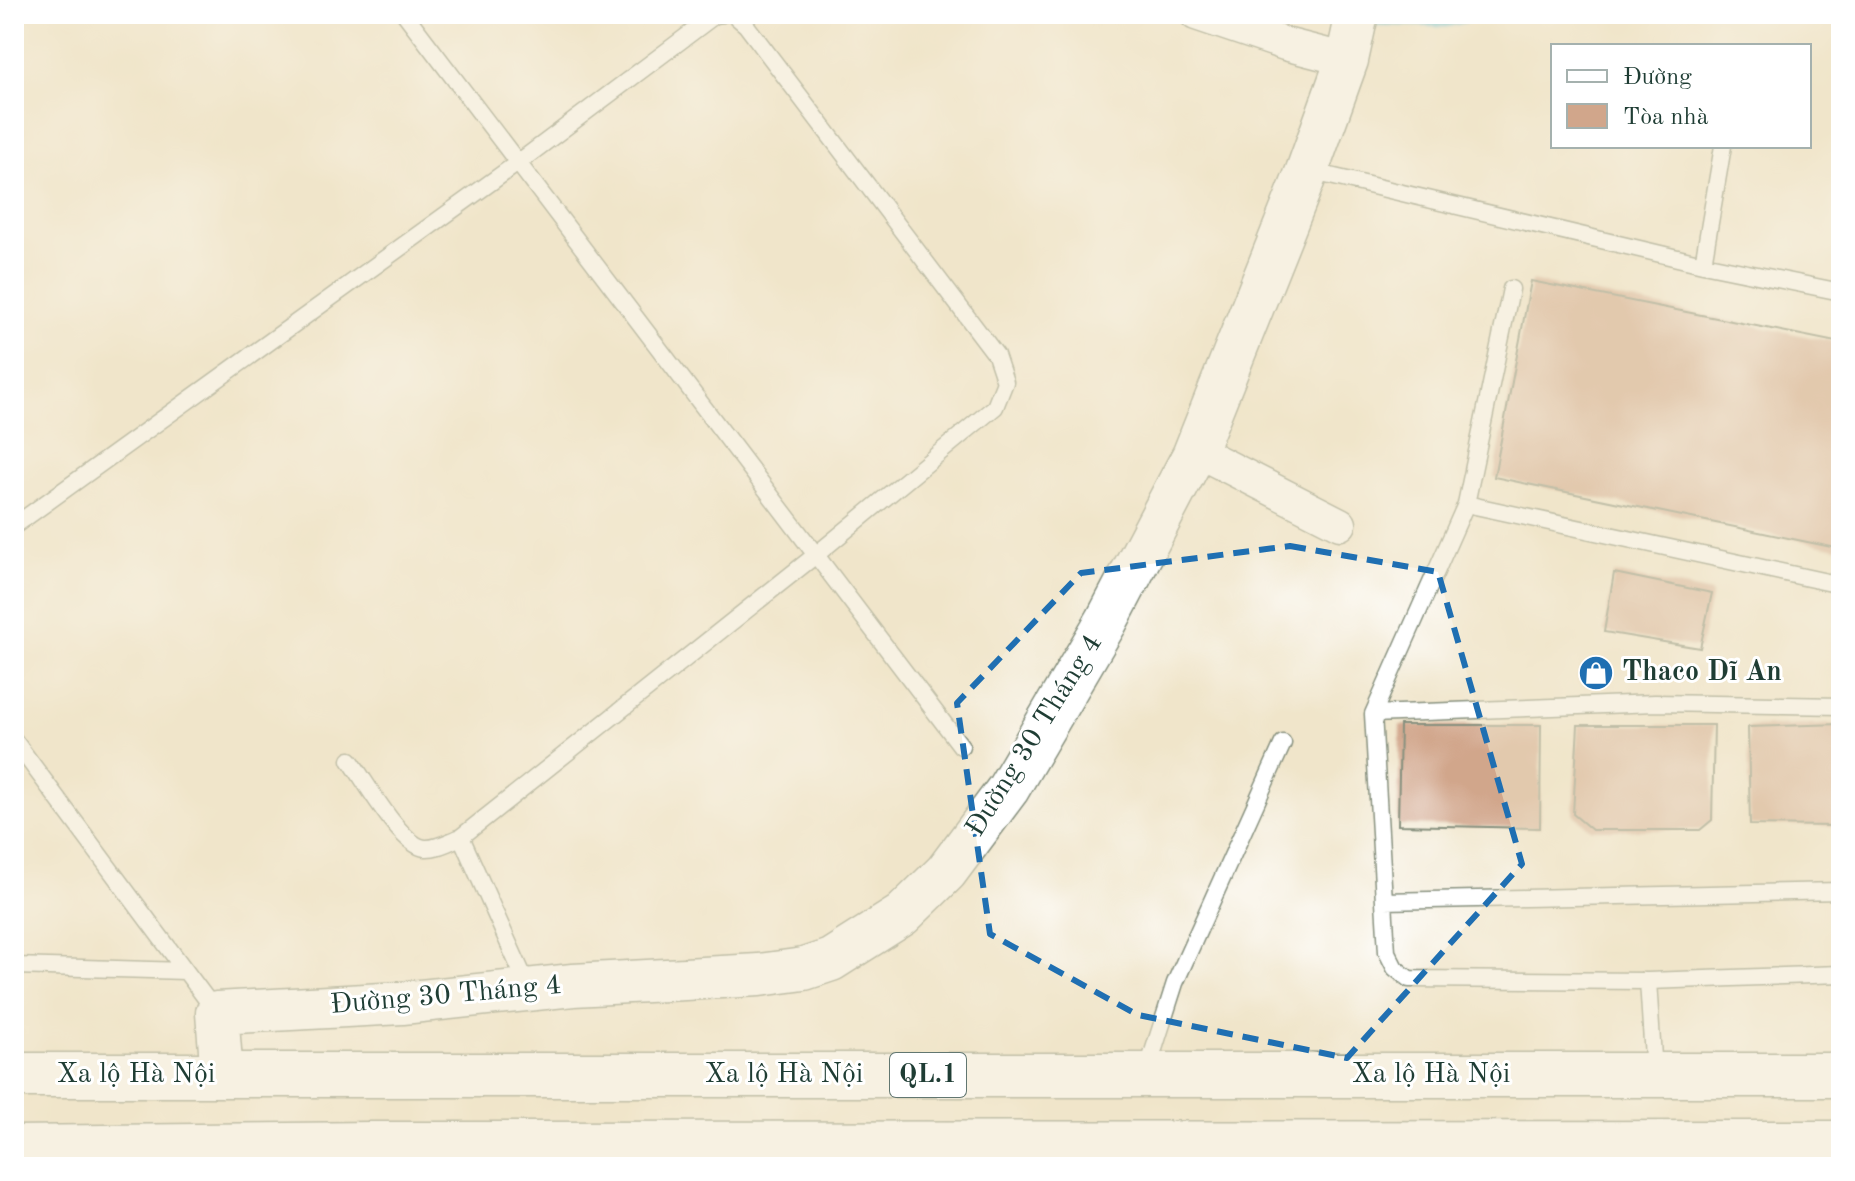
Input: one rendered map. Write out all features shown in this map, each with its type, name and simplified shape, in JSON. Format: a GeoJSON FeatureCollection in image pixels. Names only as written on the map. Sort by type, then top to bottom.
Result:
{"type":"FeatureCollection","features":[{"type":"Feature","properties":{"kind":"highway","name":"Xa lộ Hà Nội"},"geometry":{"type":"LineString","coordinates":[[14,1075],[223,1089],[1655,1088],[1841,1075]]}},
{"type":"Feature","properties":{"kind":"highway","name":"Xa lộ Hà Nội"},"geometry":{"type":"LineString","coordinates":[[14,1103],[223,1089],[1146,1075],[1655,1088],[1841,1101]]}},
{"type":"Feature","properties":{"kind":"highway"},"geometry":{"type":"LineString","coordinates":[[14,1148],[369,1155],[1816,1151]]}},
{"type":"Feature","properties":{"kind":"street"},"geometry":{"type":"LineString","coordinates":[[1196,14],[1285,44],[1352,40]]}},
{"type":"Feature","properties":{"kind":"street","name":"Đường 30 Tháng 4"},"geometry":{"type":"LineString","coordinates":[[217,1013],[402,1003],[804,969],[831,960],[902,915],[946,872],[1008,789],[1106,622],[1195,450],[1307,171],[1352,40]]}},
{"type":"Feature","properties":{"kind":"street"},"geometry":{"type":"LineString","coordinates":[[1195,450],[1340,524]]}},
{"type":"Feature","properties":{"kind":"street"},"geometry":{"type":"LineString","coordinates":[[217,1013],[223,1089]]}},
{"type":"Feature","properties":{"kind":"lane"},"geometry":{"type":"LineString","coordinates":[[405,14],[961,746]]}},
{"type":"Feature","properties":{"kind":"lane"},"geometry":{"type":"LineString","coordinates":[[14,526],[519,162],[715,15],[723,14]]}},
{"type":"Feature","properties":{"kind":"lane"},"geometry":{"type":"LineString","coordinates":[[350,760],[406,839],[423,848],[461,837],[817,554],[995,407],[1005,382],[996,355],[746,25],[733,14]]}},
{"type":"Feature","properties":{"kind":"lane"},"geometry":{"type":"LineString","coordinates":[[1703,264],[1723,148]]}},
{"type":"Feature","properties":{"kind":"lane"},"geometry":{"type":"LineString","coordinates":[[1307,171],[1703,264],[1841,292]]}},
{"type":"Feature","properties":{"kind":"lane"},"geometry":{"type":"LineString","coordinates":[[1511,289],[1466,504],[1373,714],[1387,952],[1395,968],[1409,979],[1648,981],[1841,974]]}},
{"type":"Feature","properties":{"kind":"lane"},"geometry":{"type":"LineString","coordinates":[[1466,504],[1841,585]]}},
{"type":"Feature","properties":{"kind":"lane"},"geometry":{"type":"LineString","coordinates":[[1373,714],[1655,703],[1841,706]]}},
{"type":"Feature","properties":{"kind":"lane"},"geometry":{"type":"LineString","coordinates":[[14,740],[217,1013]]}},
{"type":"Feature","properties":{"kind":"lane"},"geometry":{"type":"LineString","coordinates":[[1146,1075],[1175,983],[1283,743]]}},
{"type":"Feature","properties":{"kind":"lane"},"geometry":{"type":"LineString","coordinates":[[461,837],[530,990]]}},
{"type":"Feature","properties":{"kind":"lane"},"geometry":{"type":"LineString","coordinates":[[1384,901],[1841,891]]}},
{"type":"Feature","properties":{"kind":"lane"},"geometry":{"type":"LineString","coordinates":[[14,966],[185,971]]}},
{"type":"Feature","properties":{"kind":"lane"},"geometry":{"type":"LineString","coordinates":[[1648,981],[1655,1088]]}},
{"type":"Feature","properties":{"kind":"highlighted area"},"geometry":{"type":"Polygon","coordinates":[[[1290,546],[1438,572],[1522,864],[1347,1058],[1138,1015],[990,934],[957,703],[1081,573],[1290,546]]]}},
{"type":"Feature","properties":{"kind":"building"},"geometry":{"type":"Polygon","coordinates":[[[1531,281],[1841,343],[1841,549],[1494,477],[1531,281]]]}},
{"type":"Feature","properties":{"kind":"building"},"geometry":{"type":"Polygon","coordinates":[[[1614,573],[1712,593],[1700,648],[1604,632],[1614,573]]]}},
{"type":"Feature","properties":{"kind":"building"},"geometry":{"type":"Polygon","coordinates":[[[1841,724],[1841,826],[1750,825],[1748,727],[1841,724]]]}},
{"type":"Feature","properties":{"kind":"building"},"geometry":{"type":"Polygon","coordinates":[[[1400,725],[1541,725],[1540,828],[1398,825],[1400,725]]]}},
{"type":"Feature","properties":{"kind":"building"},"geometry":{"type":"Polygon","coordinates":[[[1578,725],[1714,725],[1712,820],[1700,830],[1592,830],[1573,814],[1578,725]]]}},
{"type":"Feature","properties":{"kind":"waterway"},"geometry":{"type":"LineString","coordinates":[[1309,14],[1330,21],[1344,21]]}},
{"type":"Feature","properties":{"kind":"waterway"},"geometry":{"type":"LineString","coordinates":[[1367,21],[1445,23],[1485,14]]}},
{"type":"Feature","properties":{"kind":"place","name":"Thaco Dĩ An"},"geometry":{"type":"Point","coordinates":[1596,673]}}]}
